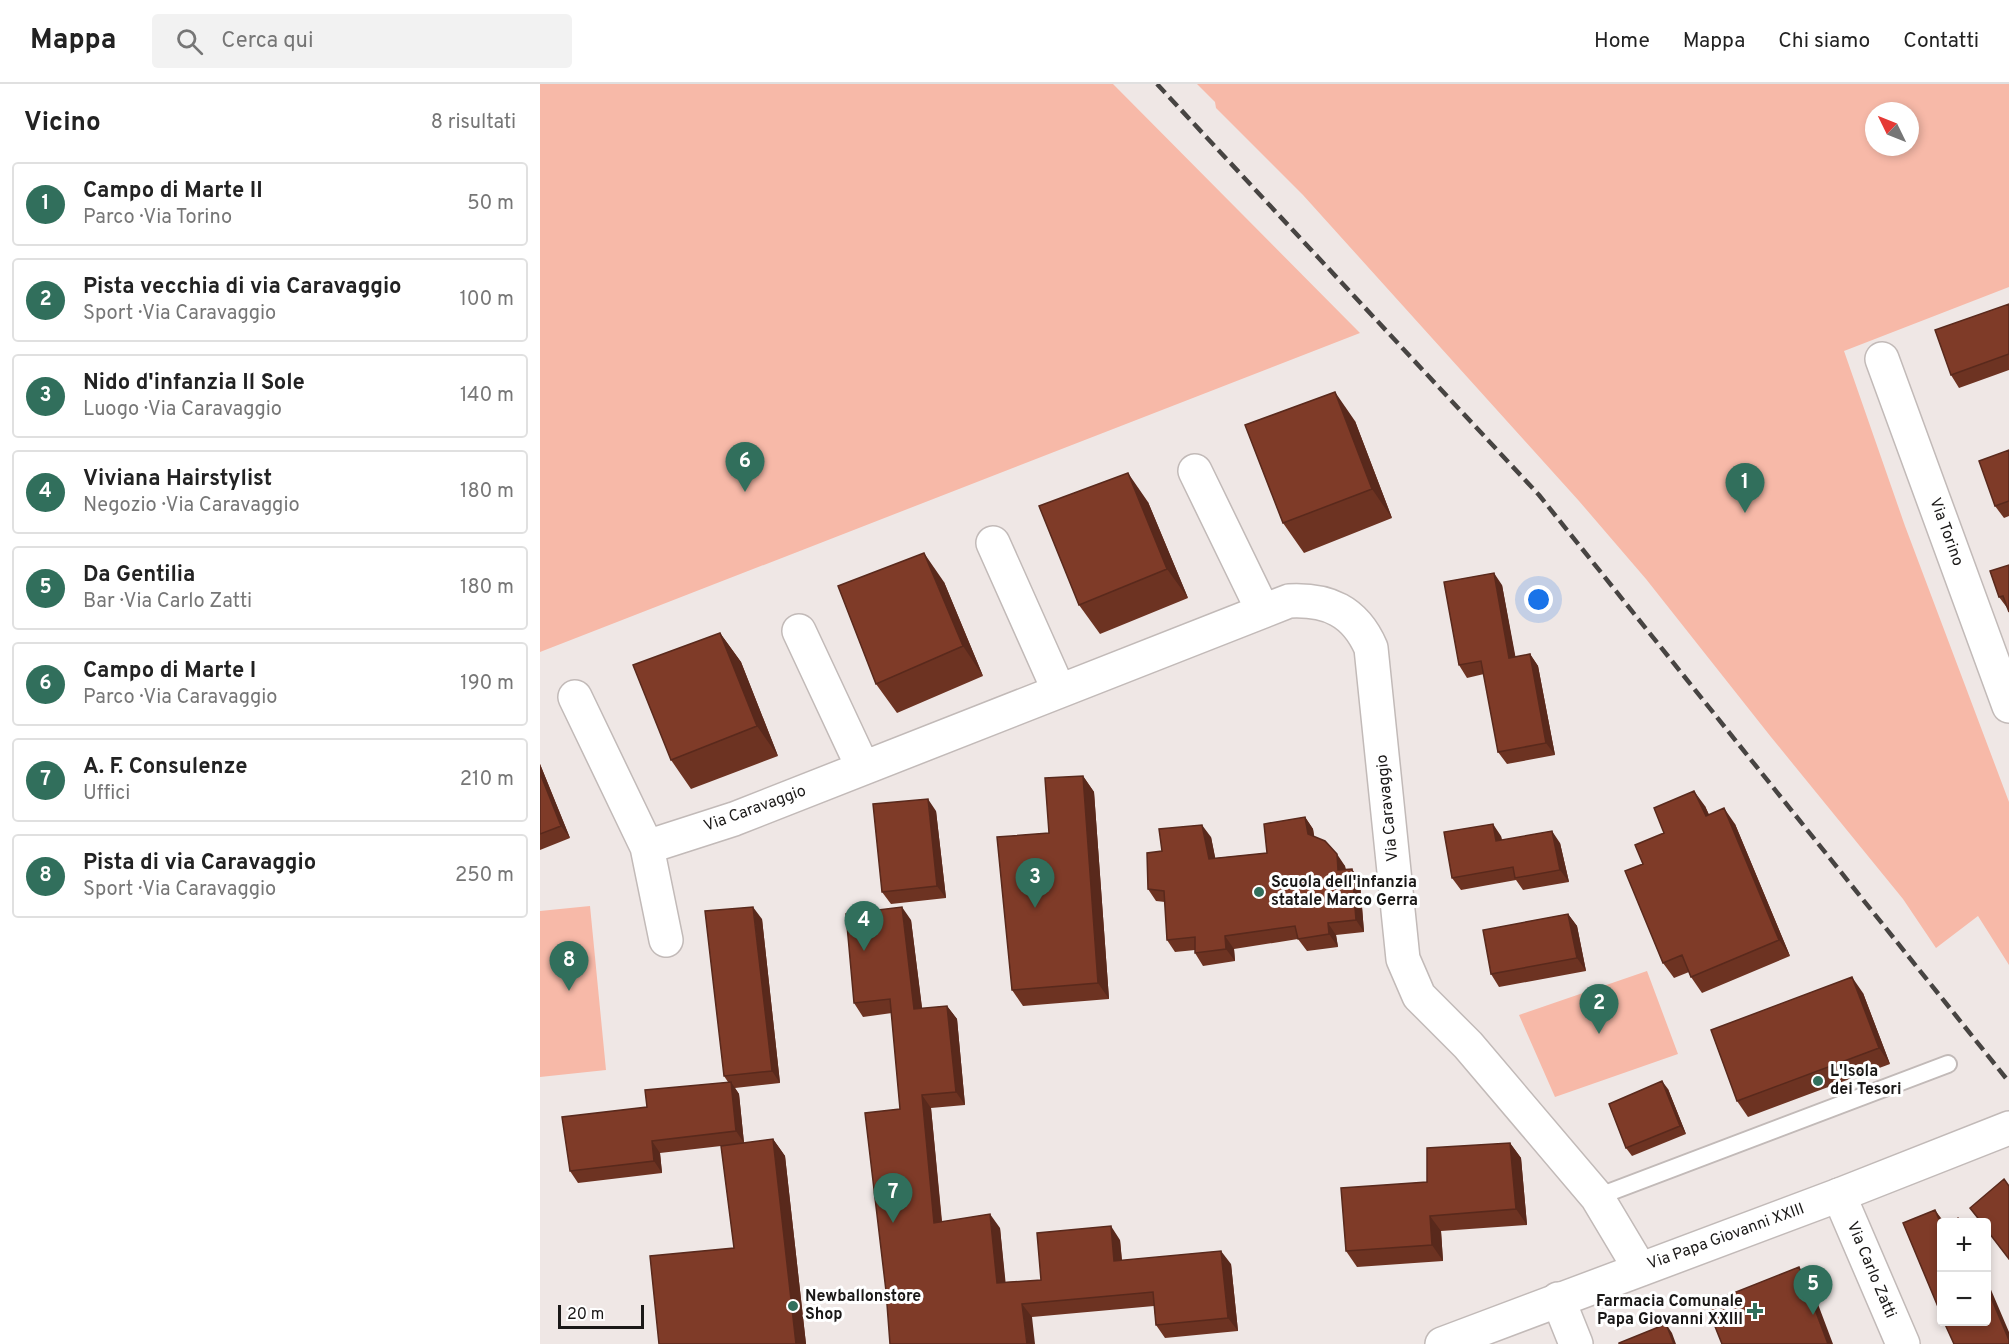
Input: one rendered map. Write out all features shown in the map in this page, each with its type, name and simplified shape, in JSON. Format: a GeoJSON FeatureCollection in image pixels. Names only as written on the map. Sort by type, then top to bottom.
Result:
{"type":"FeatureCollection","features":[{"type":"Feature","properties":{"kind":"street","name":"Via Torino"},"geometry":{"type":"LineString","coordinates":[[1882,359],[2009,706]]}},
{"type":"Feature","properties":{"kind":"street"},"geometry":{"type":"LineString","coordinates":[[1195,471],[1263,611]]}},
{"type":"Feature","properties":{"kind":"street"},"geometry":{"type":"LineString","coordinates":[[993,543],[1059,691]]}},
{"type":"Feature","properties":{"kind":"street","name":"Via Caravaggio"},"geometry":{"type":"LineString","coordinates":[[647,847],[734,819],[1289,600],[1321,603],[1353,618],[1364,631],[1371,648],[1403,959],[1419,996],[1467,1045],[1597,1197],[1640,1269]]}},
{"type":"Feature","properties":{"kind":"street"},"geometry":{"type":"LineString","coordinates":[[799,631],[862,768]]}},
{"type":"Feature","properties":{"kind":"street"},"geometry":{"type":"LineString","coordinates":[[575,697],[647,847],[666,940]]}},
{"type":"Feature","properties":{"kind":"street","name":"Via Papa Giovanni XXIII"},"geometry":{"type":"LineString","coordinates":[[1442,1344],[1558,1299],[2006,1135]]}},
{"type":"Feature","properties":{"kind":"street","name":"Via Carlo Zatti"},"geometry":{"type":"LineString","coordinates":[[1839,1195],[1903,1344]]}},
{"type":"Feature","properties":{"kind":"street"},"geometry":{"type":"LineString","coordinates":[[1558,1299],[1576,1344]]}},
{"type":"Feature","properties":{"kind":"lane"},"geometry":{"type":"LineString","coordinates":[[1597,1197],[1948,1064]]}},
{"type":"Feature","properties":{"kind":"shaded area"},"geometry":{"type":"Polygon","coordinates":[[[540,84],[1113,84],[1360,333],[540,652],[540,84]]]}},
{"type":"Feature","properties":{"kind":"shaded area"},"geometry":{"type":"Polygon","coordinates":[[[1197,84],[2009,84],[2009,287],[1844,351],[1905,526],[2009,802],[2009,965],[1978,916],[1936,948],[1903,899],[1646,579],[1579,501],[1303,195],[1216,108],[1215,102],[1197,84]]]}},
{"type":"Feature","properties":{"kind":"shaded area"},"geometry":{"type":"Polygon","coordinates":[[[590,906],[606,1070],[540,1077],[540,911],[590,906]]]}},
{"type":"Feature","properties":{"kind":"shaded area"},"geometry":{"type":"Polygon","coordinates":[[[1647,971],[1678,1054],[1555,1097],[1519,1015],[1647,971]]]}},
{"type":"Feature","properties":{"kind":"building"},"geometry":{"type":"Polygon","coordinates":[[[2009,304],[2009,354],[1951,375],[1935,330],[2009,304]]]}},
{"type":"Feature","properties":{"kind":"building"},"geometry":{"type":"Polygon","coordinates":[[[1335,392],[1372,489],[1283,523],[1245,425],[1335,392]]]}},
{"type":"Feature","properties":{"kind":"building"},"geometry":{"type":"Polygon","coordinates":[[[2009,450],[2009,501],[1995,506],[1979,461],[2009,450]]]}},
{"type":"Feature","properties":{"kind":"building"},"geometry":{"type":"Polygon","coordinates":[[[1128,473],[1167,569],[1079,605],[1039,506],[1128,473]]]}},
{"type":"Feature","properties":{"kind":"building"},"geometry":{"type":"Polygon","coordinates":[[[924,553],[963,646],[876,684],[838,586],[924,553]]]}},
{"type":"Feature","properties":{"kind":"building"},"geometry":{"type":"Polygon","coordinates":[[[2009,565],[2009,612],[2003,596],[1999,597],[1990,571],[2009,565]]]}},
{"type":"Feature","properties":{"kind":"building"},"geometry":{"type":"Polygon","coordinates":[[[1494,573],[1509,658],[1530,654],[1546,743],[1498,752],[1481,661],[1459,665],[1444,582],[1494,573]]]}},
{"type":"Feature","properties":{"kind":"building"},"geometry":{"type":"Polygon","coordinates":[[[720,633],[757,726],[671,760],[633,665],[720,633]]]}},
{"type":"Feature","properties":{"kind":"building"},"geometry":{"type":"Polygon","coordinates":[[[540,773],[561,826],[540,834],[540,773]]]}},
{"type":"Feature","properties":{"kind":"building"},"geometry":{"type":"Polygon","coordinates":[[[1083,776],[1098,983],[1012,990],[997,837],[1049,833],[1045,778],[1083,776]]]}},
{"type":"Feature","properties":{"kind":"building"},"geometry":{"type":"Polygon","coordinates":[[[1694,791],[1706,816],[1724,808],[1779,940],[1691,977],[1682,955],[1663,963],[1625,871],[1643,864],[1635,845],[1664,833],[1654,808],[1694,791]]]}},
{"type":"Feature","properties":{"kind":"building"},"geometry":{"type":"Polygon","coordinates":[[[928,799],[937,886],[882,892],[873,804],[928,799]]]}},
{"type":"Feature","properties":{"kind":"building","name":"Scuola dell'infanzia statale Marco Gerra"},"geometry":{"type":"Polygon","coordinates":[[[1305,817],[1308,834],[1325,841],[1337,854],[1338,870],[1352,869],[1356,920],[1328,923],[1329,934],[1298,939],[1295,926],[1225,936],[1226,949],[1195,953],[1195,937],[1167,940],[1164,891],[1148,889],[1147,853],[1162,851],[1159,829],[1202,825],[1209,859],[1267,853],[1264,824],[1305,817]]]}},
{"type":"Feature","properties":{"kind":"building"},"geometry":{"type":"Polygon","coordinates":[[[1493,824],[1496,841],[1552,831],[1560,870],[1515,878],[1513,867],[1452,878],[1444,832],[1493,824]]]}},
{"type":"Feature","properties":{"kind":"building"},"geometry":{"type":"Polygon","coordinates":[[[753,907],[772,1071],[724,1076],[705,911],[753,907]]]}},
{"type":"Feature","properties":{"kind":"building"},"geometry":{"type":"Polygon","coordinates":[[[902,907],[914,1009],[947,1006],[956,1092],[922,1095],[934,1223],[990,1214],[997,1283],[1041,1280],[1037,1233],[1111,1226],[1114,1261],[1221,1251],[1228,1318],[1156,1325],[1153,1292],[1022,1304],[1027,1344],[890,1344],[865,1113],[900,1109],[890,999],[854,1003],[846,914],[902,907]]]}},
{"type":"Feature","properties":{"kind":"building"},"geometry":{"type":"Polygon","coordinates":[[[1568,914],[1577,958],[1491,974],[1483,930],[1568,914]]]}},
{"type":"Feature","properties":{"kind":"building"},"geometry":{"type":"Polygon","coordinates":[[[1852,977],[1879,1048],[1737,1101],[1711,1030],[1852,977]]]}},
{"type":"Feature","properties":{"kind":"building"},"geometry":{"type":"Polygon","coordinates":[[[1662,1081],[1680,1126],[1626,1148],[1609,1104],[1662,1081]]]}},
{"type":"Feature","properties":{"kind":"building"},"geometry":{"type":"Polygon","coordinates":[[[731,1082],[736,1131],[652,1141],[654,1161],[570,1171],[562,1117],[647,1107],[645,1090],[731,1082]]]}},
{"type":"Feature","properties":{"kind":"building"},"geometry":{"type":"Polygon","coordinates":[[[773,1139],[796,1344],[659,1344],[650,1256],[734,1248],[721,1146],[773,1139]]]}},
{"type":"Feature","properties":{"kind":"building"},"geometry":{"type":"Polygon","coordinates":[[[1510,1143],[1516,1209],[1430,1216],[1432,1245],[1346,1251],[1341,1188],[1427,1182],[1427,1148],[1510,1143]]]}},
{"type":"Feature","properties":{"kind":"building"},"geometry":{"type":"Polygon","coordinates":[[[2004,1179],[2009,1186],[2009,1259],[1991,1236],[1991,1218],[1978,1218],[1970,1208],[2004,1179]]]}},
{"type":"Feature","properties":{"kind":"building"},"geometry":{"type":"Polygon","coordinates":[[[1935,1210],[1938,1218],[1937,1304],[1903,1223],[1935,1210]]]}},
{"type":"Feature","properties":{"kind":"building"},"geometry":{"type":"Polygon","coordinates":[[[1799,1267],[1828,1344],[1722,1344],[1706,1304],[1799,1267]]]}},
{"type":"Feature","properties":{"kind":"building"},"geometry":{"type":"Polygon","coordinates":[[[1991,1298],[2009,1344],[1954,1344],[1946,1326],[1991,1326],[1991,1298]]]}},
{"type":"Feature","properties":{"kind":"building"},"geometry":{"type":"Polygon","coordinates":[[[1666,1324],[1674,1344],[1619,1344],[1619,1343],[1666,1324]]]}},
{"type":"Feature","properties":{"kind":"railway"},"geometry":{"type":"LineString","coordinates":[[1157,84],[1539,495],[2009,1082]]}},
{"type":"Feature","properties":{"kind":"place","name":"Campo di Marte I"},"geometry":{"type":"Point","coordinates":[745,492]}},
{"type":"Feature","properties":{"kind":"place","name":"Campo di Marte II"},"geometry":{"type":"Point","coordinates":[1745,513]}},
{"type":"Feature","properties":{"kind":"place","name":"Scuola dell'infanzia statale Marco Gerra"},"geometry":{"type":"Point","coordinates":[1259,892]}},
{"type":"Feature","properties":{"kind":"place","name":"Nido d'infanzia Il Sole"},"geometry":{"type":"Point","coordinates":[1035,908]}},
{"type":"Feature","properties":{"kind":"place","name":"Viviana Hairstylist"},"geometry":{"type":"Point","coordinates":[864,951]}},
{"type":"Feature","properties":{"kind":"place","name":"Pista di via Caravaggio"},"geometry":{"type":"Point","coordinates":[569,991]}},
{"type":"Feature","properties":{"kind":"place","name":"Pista vecchia di via Caravaggio"},"geometry":{"type":"Point","coordinates":[1599,1034]}},
{"type":"Feature","properties":{"kind":"place","name":"L'Isola dei Tesori"},"geometry":{"type":"Point","coordinates":[1818,1081]}},
{"type":"Feature","properties":{"kind":"place","name":"A. F. Consulenze"},"geometry":{"type":"Point","coordinates":[893,1223]}},
{"type":"Feature","properties":{"kind":"place","name":"Newballonstore Shop"},"geometry":{"type":"Point","coordinates":[793,1306]}},
{"type":"Feature","properties":{"kind":"place","name":"Farmacia Comunale Papa Giovanni XXIII"},"geometry":{"type":"Point","coordinates":[1755,1311]}},
{"type":"Feature","properties":{"kind":"place","name":"Da Gentilia"},"geometry":{"type":"Point","coordinates":[1813,1315]}}]}
